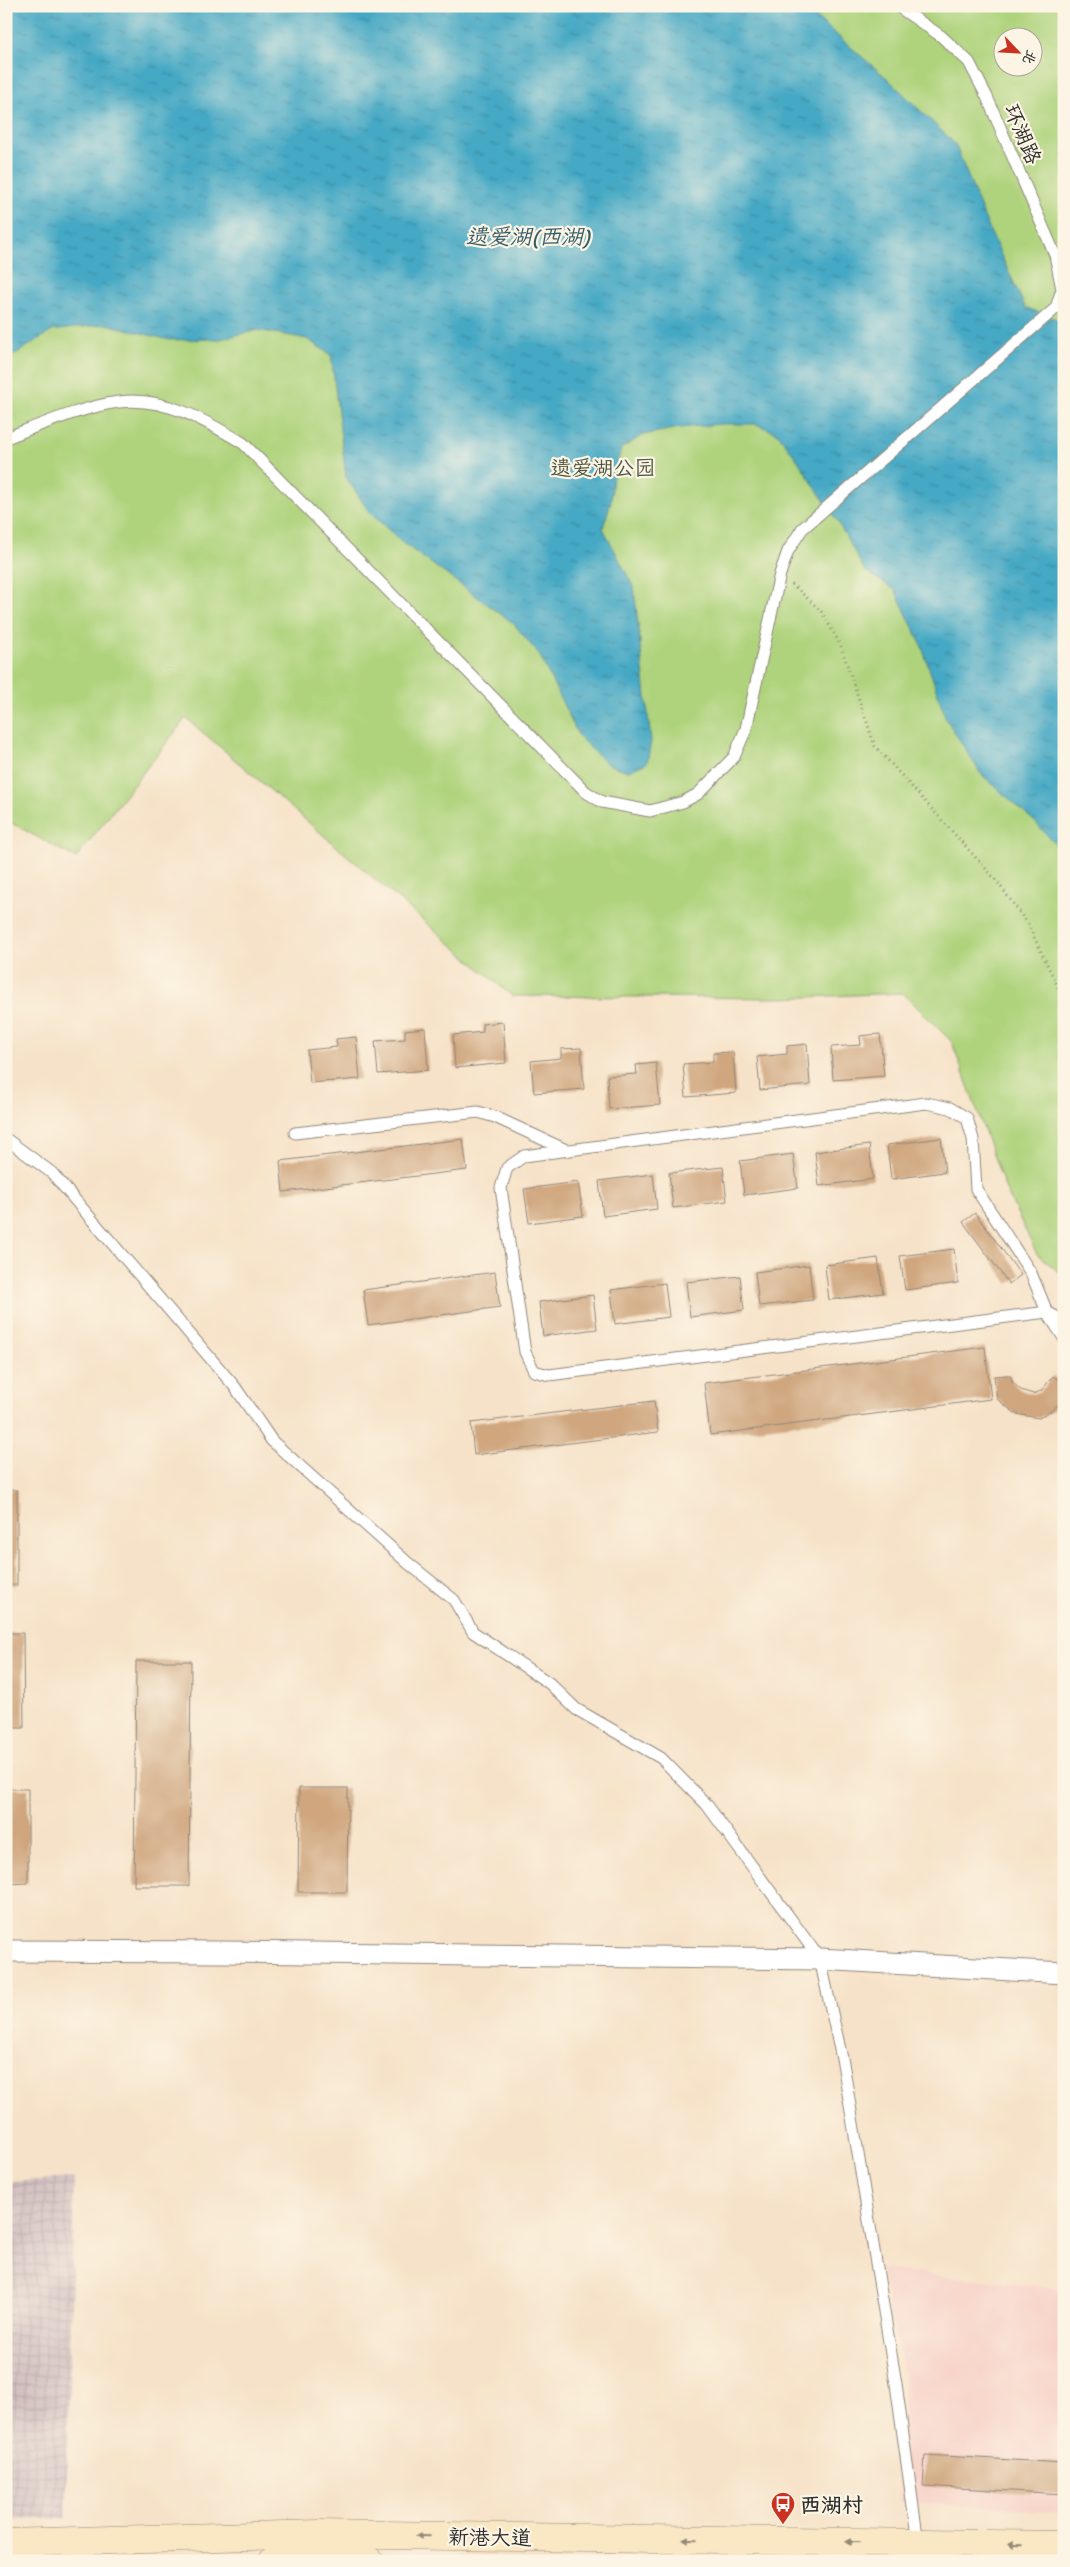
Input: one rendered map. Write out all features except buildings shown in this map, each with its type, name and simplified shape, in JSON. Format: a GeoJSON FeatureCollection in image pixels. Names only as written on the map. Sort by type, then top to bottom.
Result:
{"type":"FeatureCollection","features":[{"type":"Feature","properties":{"kind":"main road","name":"新港大道"},"geometry":{"type":"LineString","coordinates":[[6,2543],[319,2534],[1064,2545]]}},
{"type":"Feature","properties":{"kind":"main road"},"geometry":{"type":"LineString","coordinates":[[273,2561],[370,2561]]}},
{"type":"Feature","properties":{"kind":"street"},"geometry":{"type":"LineString","coordinates":[[6,1952],[224,1952],[820,1959],[1064,1973]]}},
{"type":"Feature","properties":{"kind":"lane","name":"环湖路"},"geometry":{"type":"LineString","coordinates":[[780,574],[788,550],[802,529],[1056,308],[1062,289],[1055,255],[969,62],[941,36],[898,6]]}},
{"type":"Feature","properties":{"kind":"lane"},"geometry":{"type":"LineString","coordinates":[[6,438],[48,422],[118,402],[138,401],[171,407],[209,422],[242,444],[586,792],[602,802],[618,806],[650,811],[683,802],[698,794],[734,757],[746,729],[780,574]]}},
{"type":"Feature","properties":{"kind":"lane"},"geometry":{"type":"LineString","coordinates":[[1064,1321],[1047,1312],[549,1375],[534,1370],[525,1352],[501,1188],[507,1168],[524,1156],[926,1103],[950,1108],[967,1118],[973,1139],[976,1189],[1031,1273],[1047,1312],[1064,1338]]}},
{"type":"Feature","properties":{"kind":"lane"},"geometry":{"type":"LineString","coordinates":[[295,1133],[478,1112],[495,1117],[566,1150]]}},
{"type":"Feature","properties":{"kind":"lane"},"geometry":{"type":"LineString","coordinates":[[6,1139],[52,1173],[235,1387],[272,1441],[408,1563],[454,1600],[473,1632],[549,1684],[576,1709],[661,1758],[707,1804],[820,1959],[843,2063],[896,2384],[918,2543]]}},
{"type":"Feature","properties":{"kind":"path"},"geometry":{"type":"LineString","coordinates":[[780,574],[821,611],[840,644],[875,746],[996,880],[1028,924],[1064,1000]]}},
{"type":"Feature","properties":{"kind":"shaded area"},"geometry":{"type":"Polygon","coordinates":[[[74,2178],[66,2518],[6,2520],[6,2182],[74,2178]]]}},
{"type":"Feature","properties":{"kind":"shaded area"},"geometry":{"type":"Polygon","coordinates":[[[880,2269],[1064,2289],[1064,2513],[900,2501],[904,2374],[880,2269]]]}},
{"type":"Feature","properties":{"kind":"green space","name":"遗爱湖公园"},"geometry":{"type":"Polygon","coordinates":[[[6,6],[1064,6],[1064,1276],[1037,1254],[1006,1190],[952,1042],[903,993],[779,998],[512,996],[186,718],[76,858],[6,820],[6,6]]]}},
{"type":"Feature","properties":{"kind":"water","name":"遗爱湖(西湖)"},"geometry":{"type":"Polygon","coordinates":[[[6,6],[803,6],[888,79],[955,144],[990,231],[1025,307],[1064,322],[1064,853],[1034,821],[981,774],[946,719],[921,644],[895,590],[865,571],[839,524],[797,459],[777,433],[756,424],[722,424],[680,428],[643,435],[622,448],[613,473],[611,501],[603,528],[634,588],[651,741],[647,763],[628,771],[607,764],[579,737],[540,656],[513,623],[403,543],[370,513],[346,477],[331,355],[307,339],[258,330],[220,339],[169,340],[106,324],[52,331],[6,360],[6,6]]]}},
{"type":"Feature","properties":{"kind":"place","name":"西湖村"},"geometry":{"type":"Point","coordinates":[783,2525]}}]}
